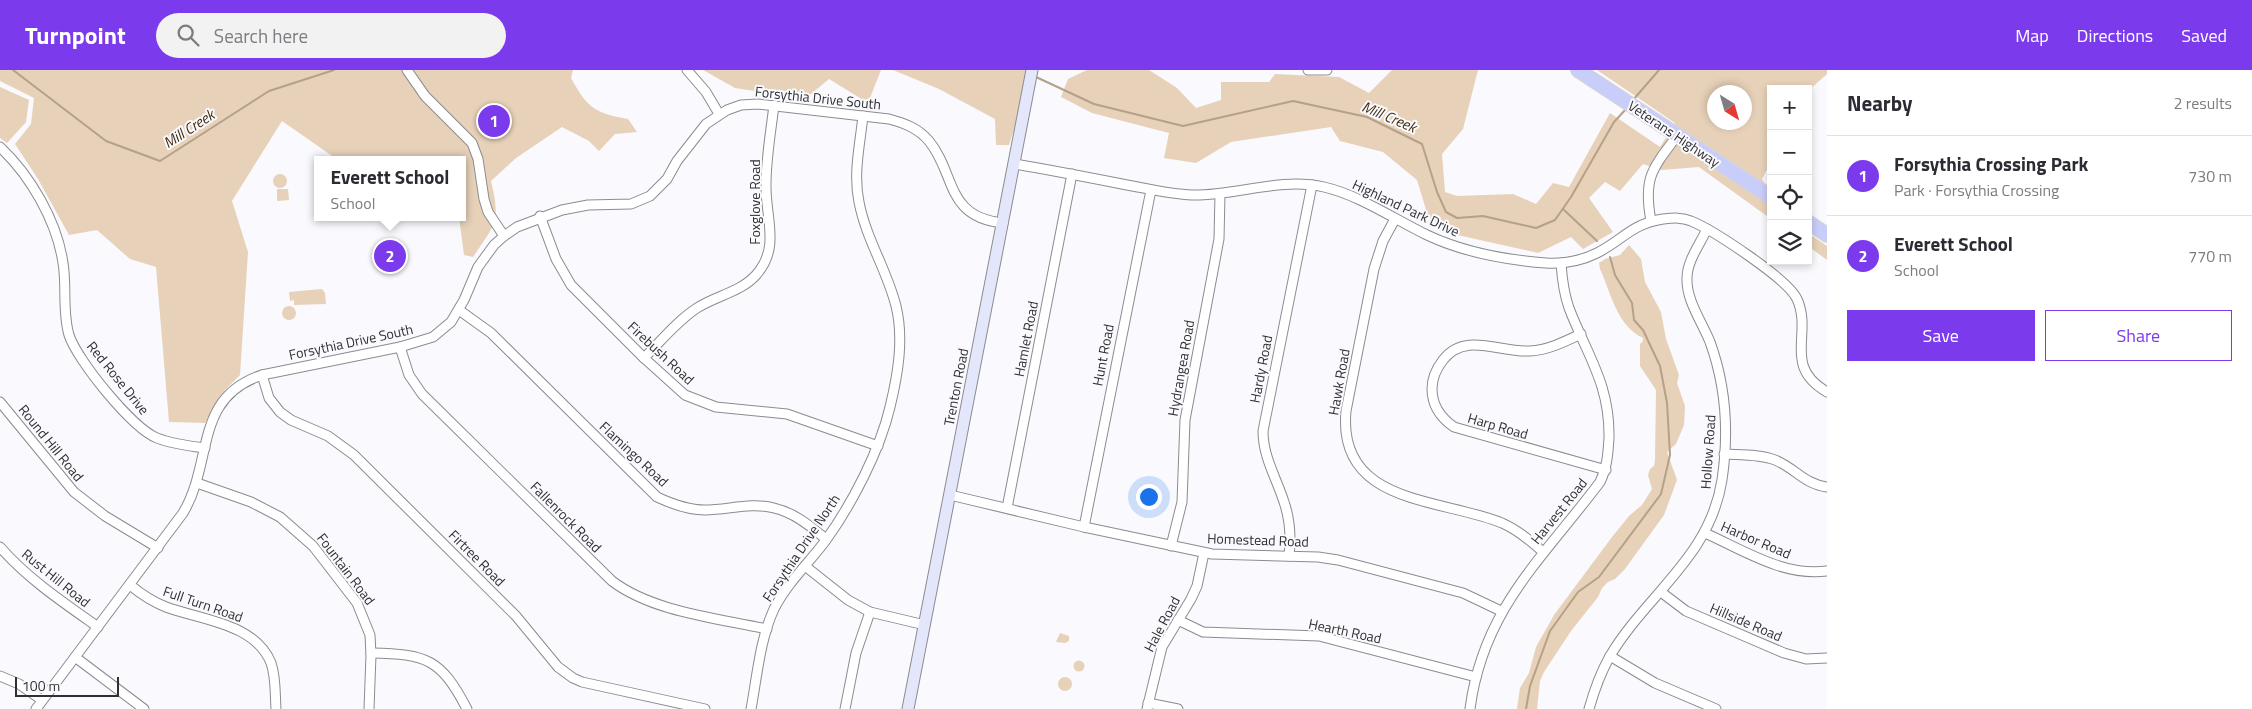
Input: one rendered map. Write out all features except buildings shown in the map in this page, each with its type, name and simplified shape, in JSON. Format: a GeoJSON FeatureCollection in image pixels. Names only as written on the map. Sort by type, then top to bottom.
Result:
{"type":"FeatureCollection","features":[{"type":"Feature","properties":{"kind":"main road","name":"Trenton Road"},"geometry":{"type":"LineString","coordinates":[[908,709],[1032,70]]}},
{"type":"Feature","properties":{"kind":"main road","name":"Veterans Highway"},"geometry":{"type":"LineString","coordinates":[[1578,70],[1767,195]]}},
{"type":"Feature","properties":{"kind":"main road"},"geometry":{"type":"LineString","coordinates":[[1812,225],[1827,235]]}},
{"type":"Feature","properties":{"kind":"street"},"geometry":{"type":"LineString","coordinates":[[406,70],[425,96],[472,143],[478,159],[484,199],[488,212],[504,236]]}},
{"type":"Feature","properties":{"kind":"street"},"geometry":{"type":"LineString","coordinates":[[687,70],[697,80],[719,114]]}},
{"type":"Feature","properties":{"kind":"street"},"geometry":{"type":"LineString","coordinates":[[1308,70],[1327,70]]}},
{"type":"Feature","properties":{"kind":"street","name":"Forsythia Drive South"},"geometry":{"type":"LineString","coordinates":[[36,709],[183,513],[197,483],[214,416],[226,397],[244,382],[262,374],[400,347],[432,337],[447,326],[459,310],[478,267],[494,245],[504,236],[518,226],[540,216],[581,205],[631,204],[650,196],[667,179],[694,138],[719,114],[741,105],[774,105],[895,120],[918,131],[935,150],[952,190],[962,205],[980,216],[1003,223]]}},
{"type":"Feature","properties":{"kind":"street","name":"Foxglove Road"},"geometry":{"type":"LineString","coordinates":[[644,358],[690,314],[750,281],[765,263],[771,239],[766,184],[774,105]]}},
{"type":"Feature","properties":{"kind":"street","name":"Forsythia Drive North"},"geometry":{"type":"LineString","coordinates":[[751,709],[767,629],[781,596],[826,539],[843,514],[878,446],[890,407],[899,362],[899,329],[891,292],[858,201],[857,171],[863,116]]}},
{"type":"Feature","properties":{"kind":"street"},"geometry":{"type":"LineString","coordinates":[[1651,221],[1646,194],[1648,182],[1654,167],[1677,136]]}},
{"type":"Feature","properties":{"kind":"street","name":"Red Rose Drive"},"geometry":{"type":"LineString","coordinates":[[0,147],[31,186],[48,216],[57,237],[63,262],[66,322],[71,341],[78,353],[120,406],[143,430],[167,441],[206,448]]}},
{"type":"Feature","properties":{"kind":"street","name":"Highland Park Drive"},"geometry":{"type":"LineString","coordinates":[[1015,164],[1151,190],[1192,195],[1220,194],[1276,185],[1312,185],[1335,190],[1448,244],[1468,250],[1546,263],[1561,263],[1582,259],[1596,253],[1633,228],[1651,221],[1682,218],[1707,229],[1790,287],[1798,300],[1801,311],[1800,348],[1802,365],[1809,378],[1827,392]]}},
{"type":"Feature","properties":{"kind":"street","name":"Hamlet Road"},"geometry":{"type":"LineString","coordinates":[[1007,508],[1072,174]]}},
{"type":"Feature","properties":{"kind":"street","name":"Hardy Road"},"geometry":{"type":"LineString","coordinates":[[1289,556],[1289,520],[1284,500],[1264,452],[1263,430],[1312,185]]}},
{"type":"Feature","properties":{"kind":"street","name":"Hunt Road"},"geometry":{"type":"LineString","coordinates":[[1084,527],[1151,190]]}},
{"type":"Feature","properties":{"kind":"street","name":"Hydrangea Road"},"geometry":{"type":"LineString","coordinates":[[1171,546],[1182,502],[1185,420],[1219,239],[1220,194]]}},
{"type":"Feature","properties":{"kind":"street","name":"Firebush Road"},"geometry":{"type":"LineString","coordinates":[[540,216],[556,259],[572,285],[677,390],[703,404],[787,414],[878,446]]}},
{"type":"Feature","properties":{"kind":"street","name":"Hawk Road"},"geometry":{"type":"LineString","coordinates":[[1395,219],[1383,241],[1374,269],[1346,411],[1346,433],[1352,454],[1361,470],[1373,481],[1384,487],[1415,499],[1502,523],[1523,536],[1543,552]]}},
{"type":"Feature","properties":{"kind":"street","name":"Hollow Road"},"geometry":{"type":"LineString","coordinates":[[1589,709],[1610,656],[1660,592],[1689,559],[1705,533],[1720,488],[1724,454],[1725,408],[1718,366],[1687,282],[1691,261],[1707,229]]}},
{"type":"Feature","properties":{"kind":"street","name":"Harvest Road"},"geometry":{"type":"LineString","coordinates":[[1470,709],[1482,656],[1502,611],[1523,577],[1600,482],[1606,470],[1609,422],[1606,398],[1600,376],[1564,291],[1561,263]]}},
{"type":"Feature","properties":{"kind":"street","name":"Flamingo Road"},"geometry":{"type":"LineString","coordinates":[[459,310],[491,334],[657,496],[676,505],[698,510],[752,506],[774,508],[794,515],[826,539]]}},
{"type":"Feature","properties":{"kind":"street","name":"Harp Road"},"geometry":{"type":"LineString","coordinates":[[1581,334],[1553,347],[1538,350],[1521,351],[1477,345],[1462,346],[1449,354],[1438,366],[1434,375],[1434,398],[1438,411],[1454,427],[1606,470]]}},
{"type":"Feature","properties":{"kind":"street","name":"Fallenrock Road"},"geometry":{"type":"LineString","coordinates":[[400,347],[409,374],[422,394],[612,582],[624,591],[649,602],[767,629]]}},
{"type":"Feature","properties":{"kind":"street","name":"Firtree Road"},"geometry":{"type":"LineString","coordinates":[[262,374],[269,398],[280,412],[328,436],[354,455],[509,610],[565,674],[582,682],[705,709]]}},
{"type":"Feature","properties":{"kind":"street","name":"Round Hill Road"},"geometry":{"type":"LineString","coordinates":[[0,402],[74,492],[105,516],[158,548]]}},
{"type":"Feature","properties":{"kind":"street"},"geometry":{"type":"LineString","coordinates":[[1724,454],[1769,458],[1786,465],[1808,482],[1827,487]]}},
{"type":"Feature","properties":{"kind":"street","name":"Fountain Road"},"geometry":{"type":"LineString","coordinates":[[197,483],[263,507],[280,517],[301,533],[313,546],[357,603],[368,626],[371,652],[370,709]]}},
{"type":"Feature","properties":{"kind":"street","name":"Homestead Road"},"geometry":{"type":"LineString","coordinates":[[950,495],[1204,553],[1242,556],[1318,556],[1338,560],[1463,593],[1502,611]]}},
{"type":"Feature","properties":{"kind":"street","name":"Harbor Road"},"geometry":{"type":"LineString","coordinates":[[1705,533],[1788,569],[1805,572],[1827,571]]}},
{"type":"Feature","properties":{"kind":"street","name":"Rust Hill Road"},"geometry":{"type":"LineString","coordinates":[[0,547],[21,569],[44,588],[98,627]]}},
{"type":"Feature","properties":{"kind":"street","name":"Hale Road"},"geometry":{"type":"LineString","coordinates":[[1147,706],[1158,656],[1197,586],[1204,553]]}},
{"type":"Feature","properties":{"kind":"street"},"geometry":{"type":"LineString","coordinates":[[805,566],[848,600],[870,612],[925,625]]}},
{"type":"Feature","properties":{"kind":"street","name":"Full Turn Road"},"geometry":{"type":"LineString","coordinates":[[130,585],[154,602],[233,628],[250,636],[271,663],[276,709]]}},
{"type":"Feature","properties":{"kind":"street","name":"Hillside Road"},"geometry":{"type":"LineString","coordinates":[[1660,592],[1686,610],[1784,653],[1806,659],[1827,658]]}},
{"type":"Feature","properties":{"kind":"street"},"geometry":{"type":"LineString","coordinates":[[845,709],[856,653],[870,612]]}},
{"type":"Feature","properties":{"kind":"street","name":"Hearth Road"},"geometry":{"type":"LineString","coordinates":[[1178,620],[1203,632],[1319,636],[1476,677]]}},
{"type":"Feature","properties":{"kind":"street"},"geometry":{"type":"LineString","coordinates":[[371,652],[405,654],[432,664],[453,682],[467,709]]}},
{"type":"Feature","properties":{"kind":"street"},"geometry":{"type":"LineString","coordinates":[[1610,656],[1655,683],[1716,709]]}},
{"type":"Feature","properties":{"kind":"street"},"geometry":{"type":"LineString","coordinates":[[75,657],[144,709]]}},
{"type":"Feature","properties":{"kind":"street"},"geometry":{"type":"LineString","coordinates":[[0,676],[19,684],[42,700]]}},
{"type":"Feature","properties":{"kind":"street"},"geometry":{"type":"LineString","coordinates":[[1147,706],[1178,709]]}},
{"type":"Feature","properties":{"kind":"shaded area"},"geometry":{"type":"Polygon","coordinates":[[[0,70],[573,70],[571,78],[587,102],[599,111],[628,119],[637,132],[615,134],[599,151],[589,141],[562,127],[516,158],[491,181],[496,214],[491,229],[473,257],[464,255],[460,221],[466,221],[466,156],[332,156],[282,121],[232,201],[248,252],[240,375],[224,391],[205,423],[169,422],[156,267],[130,259],[97,230],[69,235],[38,179],[15,144],[31,124],[34,98],[0,81],[0,70]]]}},
{"type":"Feature","properties":{"kind":"shaded area"},"geometry":{"type":"Polygon","coordinates":[[[703,70],[881,70],[868,103],[829,79],[805,99],[735,88],[703,70]]]}},
{"type":"Feature","properties":{"kind":"shaded area"},"geometry":{"type":"Polygon","coordinates":[[[893,70],[1032,70],[1009,145],[996,145],[995,119],[939,89],[893,70]]]}},
{"type":"Feature","properties":{"kind":"shaded area"},"geometry":{"type":"Polygon","coordinates":[[[1087,70],[1149,70],[1177,88],[1196,108],[1221,100],[1221,82],[1269,82],[1275,74],[1339,77],[1369,93],[1392,70],[1478,70],[1463,129],[1442,154],[1445,192],[1457,196],[1513,194],[1536,204],[1553,183],[1569,187],[1610,113],[1660,147],[1675,123],[1597,70],[1827,70],[1827,74],[1812,87],[1812,85],[1767,85],[1767,170],[1762,179],[1767,188],[1767,216],[1699,167],[1662,170],[1643,164],[1620,191],[1605,182],[1589,198],[1613,232],[1583,249],[1571,237],[1538,253],[1453,234],[1428,216],[1417,180],[1383,152],[1340,141],[1331,127],[1231,142],[1196,163],[1164,158],[1169,133],[1092,113],[1061,97],[1068,79],[1087,70]]]}},
{"type":"Feature","properties":{"kind":"shaded area"},"geometry":{"type":"Polygon","coordinates":[[[0,87],[29,100],[26,122],[7,143],[0,138],[0,87]]]}},
{"type":"Feature","properties":{"kind":"shaded area"},"geometry":{"type":"Polygon","coordinates":[[[280,174],[285,176],[287,181],[285,186],[280,188],[275,186],[273,181],[275,176],[280,174]]]}},
{"type":"Feature","properties":{"kind":"shaded area"},"geometry":{"type":"Polygon","coordinates":[[[277,189],[288,189],[289,200],[277,201],[277,189]]]}},
{"type":"Feature","properties":{"kind":"shaded area"},"geometry":{"type":"Polygon","coordinates":[[[1812,236],[1827,246],[1827,260],[1812,249],[1812,236]]]}},
{"type":"Feature","properties":{"kind":"shaded area"},"geometry":{"type":"Polygon","coordinates":[[[1629,245],[1641,259],[1645,282],[1661,312],[1666,339],[1679,375],[1677,383],[1685,406],[1684,425],[1676,444],[1667,452],[1677,480],[1664,515],[1625,569],[1602,588],[1598,597],[1571,631],[1544,672],[1540,681],[1537,709],[1517,709],[1520,688],[1529,673],[1536,647],[1554,615],[1612,537],[1629,516],[1642,505],[1652,489],[1648,475],[1650,469],[1654,466],[1655,460],[1656,390],[1640,366],[1640,344],[1643,338],[1634,333],[1621,317],[1599,263],[1605,259],[1620,255],[1629,245]]]}},
{"type":"Feature","properties":{"kind":"shaded area"},"geometry":{"type":"Polygon","coordinates":[[[322,289],[325,293],[326,304],[294,305],[294,300],[290,301],[289,292],[322,289]]]}},
{"type":"Feature","properties":{"kind":"shaded area"},"geometry":{"type":"Polygon","coordinates":[[[289,306],[294,308],[296,313],[294,318],[289,320],[284,318],[282,313],[284,308],[289,306]]]}},
{"type":"Feature","properties":{"kind":"shaded area"},"geometry":{"type":"Polygon","coordinates":[[[1060,633],[1069,636],[1069,641],[1065,643],[1056,642],[1060,633]]]}},
{"type":"Feature","properties":{"kind":"shaded area"},"geometry":{"type":"Polygon","coordinates":[[[1079,660],[1085,666],[1079,672],[1073,666],[1079,660]]]}},
{"type":"Feature","properties":{"kind":"shaded area"},"geometry":{"type":"Polygon","coordinates":[[[1065,677],[1070,679],[1072,684],[1070,689],[1065,691],[1060,689],[1058,684],[1060,679],[1065,677]]]}},
{"type":"Feature","properties":{"kind":"waterway","name":"Mill Creek"},"geometry":{"type":"LineString","coordinates":[[13,70],[106,141],[160,161],[269,91],[334,70]]}},
{"type":"Feature","properties":{"kind":"waterway","name":"Mill Creek"},"geometry":{"type":"LineString","coordinates":[[1633,100],[1659,70]]}},
{"type":"Feature","properties":{"kind":"waterway","name":"Mill Creek"},"geometry":{"type":"LineString","coordinates":[[1036,77],[1094,104],[1183,126],[1293,101],[1367,117],[1422,144],[1437,192],[1446,212],[1457,218],[1483,216],[1536,228],[1555,220],[1571,197],[1614,122],[1627,108]]}},
{"type":"Feature","properties":{"kind":"waterway"},"geometry":{"type":"LineString","coordinates":[[1563,209],[1597,241]]}},
{"type":"Feature","properties":{"kind":"waterway"},"geometry":{"type":"LineString","coordinates":[[1526,709],[1530,686],[1550,631],[1578,592],[1599,577],[1661,494],[1670,455],[1667,403],[1660,366],[1643,330],[1634,320],[1632,303],[1615,275],[1610,257]]}},
{"type":"Feature","properties":{"kind":"place","name":"Forsythia Crossing Park"},"geometry":{"type":"Point","coordinates":[494,121]}},
{"type":"Feature","properties":{"kind":"place","name":"Everett School"},"geometry":{"type":"Point","coordinates":[390,256]}}]}
